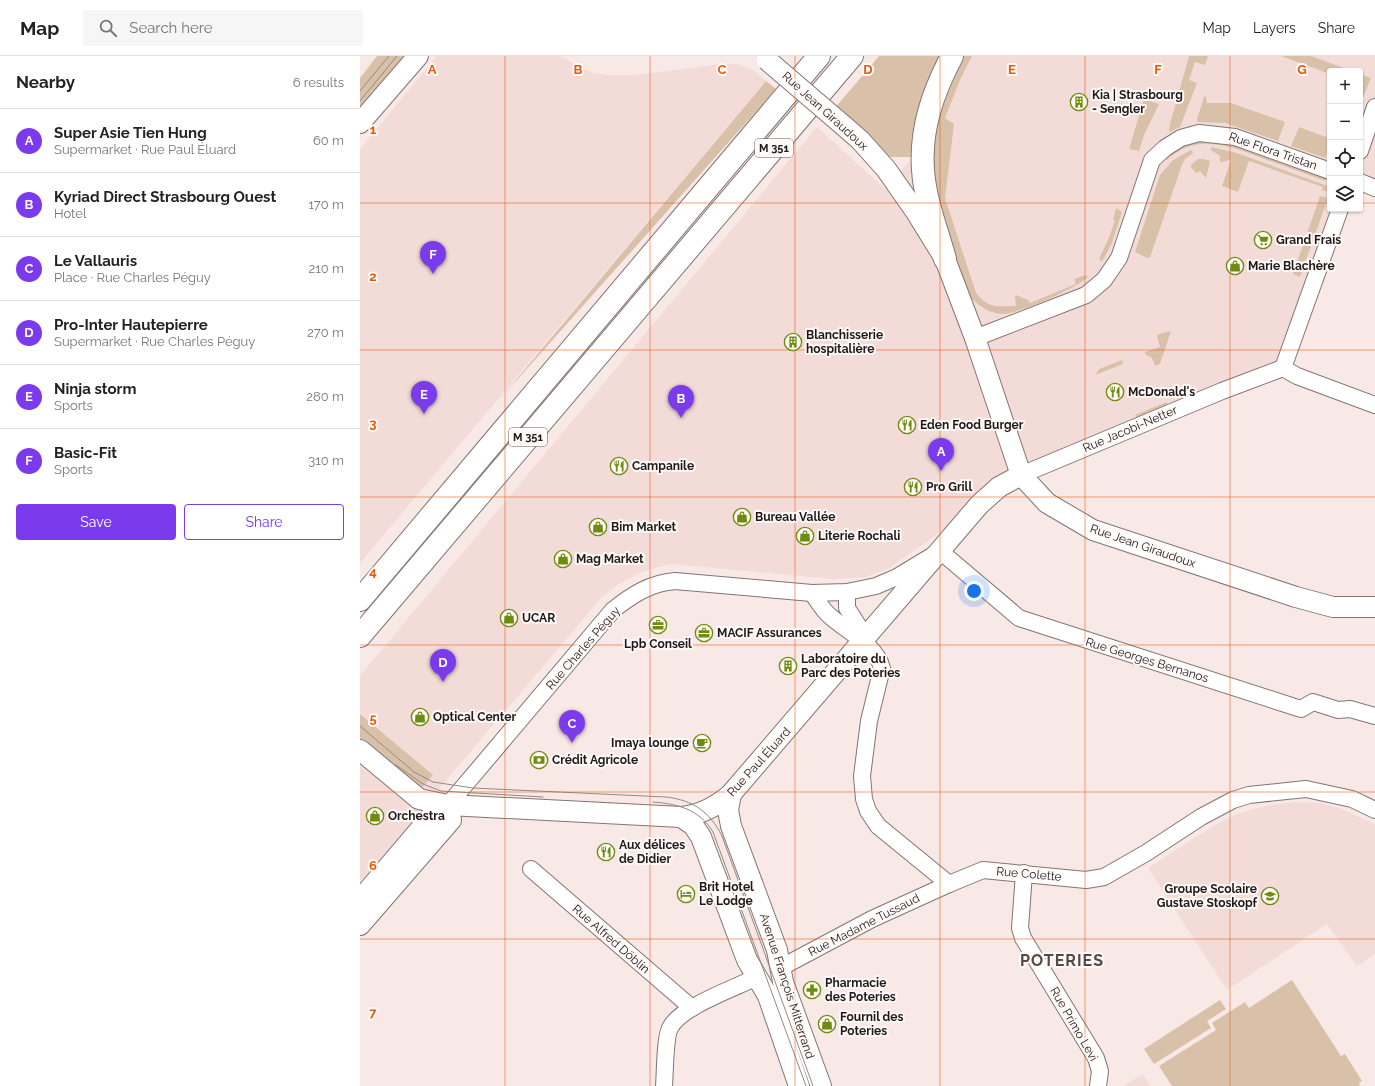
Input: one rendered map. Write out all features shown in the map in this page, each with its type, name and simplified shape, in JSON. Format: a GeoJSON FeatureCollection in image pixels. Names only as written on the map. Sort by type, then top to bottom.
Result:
{"type":"FeatureCollection","features":[{"type":"Feature","properties":{"kind":"highway","name":"M 351"},"geometry":{"type":"LineString","coordinates":[[360,600],[819,56]]}},
{"type":"Feature","properties":{"kind":"highway","name":"M 351"},"geometry":{"type":"LineString","coordinates":[[360,636],[852,56]]}},
{"type":"Feature","properties":{"kind":"highway"},"geometry":{"type":"LineString","coordinates":[[945,259],[926,189],[922,154],[926,121],[931,101],[952,56]]}},
{"type":"Feature","properties":{"kind":"street"},"geometry":{"type":"LineString","coordinates":[[360,123],[418,56]]}},
{"type":"Feature","properties":{"kind":"street","name":"Rue Jean Giraudoux"},"geometry":{"type":"LineString","coordinates":[[764,58],[860,140],[886,169],[916,212],[945,259],[1021,475],[1048,503],[1093,530],[1318,604],[1345,608],[1375,607]]}},
{"type":"Feature","properties":{"kind":"street"},"geometry":{"type":"LineString","coordinates":[[1363,141],[1375,107]]}},
{"type":"Feature","properties":{"kind":"street","name":"Rue Flora Tristan"},"geometry":{"type":"LineString","coordinates":[[974,338],[1086,295],[1104,280],[1119,258],[1152,160],[1165,148],[1181,138],[1199,133],[1235,136],[1327,170]]}},
{"type":"Feature","properties":{"kind":"street"},"geometry":{"type":"LineString","coordinates":[[1363,183],[1375,188]]}},
{"type":"Feature","properties":{"kind":"street"},"geometry":{"type":"LineString","coordinates":[[1339,212],[1283,368],[1297,376],[1375,405]]}},
{"type":"Feature","properties":{"kind":"street","name":"Rue Jacobi-Netter"},"geometry":{"type":"LineString","coordinates":[[1021,475],[1214,394],[1283,368]]}},
{"type":"Feature","properties":{"kind":"street","name":"Rue Paul Éluard"},"geometry":{"type":"LineString","coordinates":[[360,750],[419,799],[448,805],[681,817],[691,816],[709,809],[731,794],[986,498],[999,487],[1021,475]]}},
{"type":"Feature","properties":{"kind":"street","name":"Rue Charles Péguy"},"geometry":{"type":"LineString","coordinates":[[360,900],[434,813],[448,805],[613,610],[632,595],[663,582],[675,581],[812,593],[847,592],[876,586],[896,577],[940,551]]}},
{"type":"Feature","properties":{"kind":"street","name":"Rue Georges Bernanos"},"geometry":{"type":"LineString","coordinates":[[940,551],[1019,618],[1301,709],[1313,702],[1338,710],[1350,709],[1375,716]]}},
{"type":"Feature","properties":{"kind":"street"},"geometry":{"type":"LineString","coordinates":[[847,592],[847,608],[861,630],[862,642]]}},
{"type":"Feature","properties":{"kind":"street"},"geometry":{"type":"LineString","coordinates":[[812,593],[829,616],[874,652],[880,661],[882,668],[869,721],[862,776],[864,799],[868,811],[878,826],[949,884]]}},
{"type":"Feature","properties":{"kind":"street","name":"Rue Colette"},"geometry":{"type":"LineString","coordinates":[[949,884],[983,870],[1086,880],[1104,877],[1146,853],[1201,817],[1233,800],[1249,795],[1306,789],[1352,799],[1375,810]]}},
{"type":"Feature","properties":{"kind":"street","name":"Avenue François Mitterrand"},"geometry":{"type":"LineString","coordinates":[[731,794],[728,810],[729,818],[777,950],[784,982],[821,1086]]}},
{"type":"Feature","properties":{"kind":"street"},"geometry":{"type":"LineString","coordinates":[[360,925],[451,820],[448,805]]}},
{"type":"Feature","properties":{"kind":"street","name":"Avenue François Mitterrand"},"geometry":{"type":"LineString","coordinates":[[681,817],[693,825],[701,837],[747,960],[768,996],[799,1086]]}},
{"type":"Feature","properties":{"kind":"street","name":"Rue Alfred Döblin"},"geometry":{"type":"LineString","coordinates":[[531,869],[692,1008]]}},
{"type":"Feature","properties":{"kind":"street","name":"Rue Primo Levi"},"geometry":{"type":"LineString","coordinates":[[1024,873],[1020,928],[1023,938],[1096,1058],[1100,1071],[1098,1086]]}},
{"type":"Feature","properties":{"kind":"street","name":"Rue Madame Tussaud"},"geometry":{"type":"LineString","coordinates":[[780,968],[872,920],[949,884]]}},
{"type":"Feature","properties":{"kind":"street"},"geometry":{"type":"LineString","coordinates":[[664,1086],[669,1029],[676,1018],[692,1008],[757,977]]}},
{"type":"Feature","properties":{"kind":"shaded area"},"geometry":{"type":"Polygon","coordinates":[[[377,56],[407,56],[360,111],[360,78],[377,56]]]}},
{"type":"Feature","properties":{"kind":"shaded area"},"geometry":{"type":"Polygon","coordinates":[[[437,56],[560,56],[592,73],[612,75],[635,75],[720,64],[737,64],[753,70],[766,81],[360,563],[360,149],[437,56]]]}},
{"type":"Feature","properties":{"kind":"shaded area"},"geometry":{"type":"Polygon","coordinates":[[[879,56],[944,56],[913,157],[883,157],[835,108],[879,56]]]}},
{"type":"Feature","properties":{"kind":"shaded area"},"geometry":{"type":"Polygon","coordinates":[[[944,56],[1375,56],[1375,190],[1363,184],[1363,68],[1327,68],[1327,212],[1339,212],[1283,368],[1021,475],[888,569],[865,577],[834,579],[670,564],[641,572],[617,585],[602,597],[360,882],[360,676],[817,127],[885,189],[913,157],[944,56]]]}},
{"type":"Feature","properties":{"kind":"shaded area"},"geometry":{"type":"Polygon","coordinates":[[[960,56],[972,56],[960,80],[945,118],[954,124],[945,198],[976,293],[985,302],[993,306],[1016,306],[1016,295],[1028,300],[1030,303],[1076,284],[1074,279],[1086,275],[1088,277],[1060,294],[1011,313],[994,313],[983,308],[973,300],[968,301],[962,287],[928,158],[944,89],[960,56]]]}},
{"type":"Feature","properties":{"kind":"shaded area"},"geometry":{"type":"Polygon","coordinates":[[[1189,56],[1208,56],[1205,65],[1195,62],[1189,80],[1197,83],[1180,127],[1169,132],[1170,124],[1189,56]]]}},
{"type":"Feature","properties":{"kind":"shaded area"},"geometry":{"type":"Polygon","coordinates":[[[1281,56],[1311,56],[1344,68],[1327,68],[1327,73],[1281,56]]]}},
{"type":"Feature","properties":{"kind":"shaded area"},"geometry":{"type":"Polygon","coordinates":[[[1363,75],[1371,78],[1363,98],[1363,75]]]}},
{"type":"Feature","properties":{"kind":"shaded area"},"geometry":{"type":"Polygon","coordinates":[[[766,81],[776,89],[500,399],[766,81]]]}},
{"type":"Feature","properties":{"kind":"shaded area"},"geometry":{"type":"Polygon","coordinates":[[[1205,94],[1207,103],[1231,103],[1285,122],[1278,141],[1225,123],[1197,122],[1205,94]]]}},
{"type":"Feature","properties":{"kind":"shaded area"},"geometry":{"type":"Polygon","coordinates":[[[1144,99],[1159,104],[1144,135],[1139,151],[1129,149],[1144,99]]]}},
{"type":"Feature","properties":{"kind":"shaded area"},"geometry":{"type":"Polygon","coordinates":[[[1299,127],[1326,137],[1327,134],[1327,153],[1325,158],[1291,146],[1299,127]]]}},
{"type":"Feature","properties":{"kind":"shaded area"},"geometry":{"type":"Polygon","coordinates":[[[1195,141],[1234,144],[1327,177],[1325,181],[1241,150],[1216,144],[1190,146],[1179,151],[1167,160],[1164,158],[1175,149],[1195,141]]]}},
{"type":"Feature","properties":{"kind":"shaded area"},"geometry":{"type":"Polygon","coordinates":[[[1211,147],[1237,153],[1327,186],[1327,191],[1322,190],[1323,187],[1249,161],[1238,192],[1222,186],[1231,160],[1220,162],[1220,156],[1211,150],[1211,147]]]}},
{"type":"Feature","properties":{"kind":"shaded area"},"geometry":{"type":"Polygon","coordinates":[[[1191,150],[1193,153],[1185,159],[1182,165],[1150,257],[1147,258],[1135,252],[1160,175],[1173,160],[1191,150]]]}},
{"type":"Feature","properties":{"kind":"shaded area"},"geometry":{"type":"Polygon","coordinates":[[[1198,159],[1210,161],[1206,178],[1200,171],[1196,173],[1190,166],[1198,159]]]}},
{"type":"Feature","properties":{"kind":"shaded area"},"geometry":{"type":"Polygon","coordinates":[[[1320,196],[1327,198],[1300,277],[1293,274],[1320,196]]]}},
{"type":"Feature","properties":{"kind":"shaded area"},"geometry":{"type":"Polygon","coordinates":[[[1116,208],[1122,212],[1112,243],[1102,262],[1099,259],[1115,221],[1113,220],[1116,208]]]}},
{"type":"Feature","properties":{"kind":"shaded area"},"geometry":{"type":"Polygon","coordinates":[[[1171,331],[1160,364],[1155,366],[1152,358],[1146,355],[1145,352],[1160,347],[1157,336],[1159,334],[1171,331]]]}},
{"type":"Feature","properties":{"kind":"shaded area"},"geometry":{"type":"Polygon","coordinates":[[[1122,360],[1123,364],[1095,375],[1099,369],[1122,360]]]}},
{"type":"Feature","properties":{"kind":"shaded area"},"geometry":{"type":"Polygon","coordinates":[[[1167,402],[1169,406],[1137,419],[1135,415],[1167,402]]]}},
{"type":"Feature","properties":{"kind":"shaded area"},"geometry":{"type":"Polygon","coordinates":[[[360,714],[433,775],[419,791],[360,742],[360,714]]]}},
{"type":"Feature","properties":{"kind":"shaded area","name":"Groupe Scolaire Gustave Stoskopf"},"geometry":{"type":"Polygon","coordinates":[[[1293,802],[1321,803],[1339,808],[1375,824],[1375,954],[1357,966],[1327,924],[1227,990],[1148,868],[1213,826],[1239,813],[1265,806],[1293,802]]]}},
{"type":"Feature","properties":{"kind":"shaded area"},"geometry":{"type":"Polygon","coordinates":[[[1292,980],[1341,1056],[1345,1054],[1362,1081],[1359,1083],[1360,1086],[1172,1086],[1159,1066],[1216,1030],[1212,1023],[1245,1002],[1249,1008],[1292,980]]]}},
{"type":"Feature","properties":{"kind":"shaded area"},"geometry":{"type":"Polygon","coordinates":[[[1220,1000],[1226,1009],[1207,1021],[1211,1028],[1154,1064],[1144,1049],[1220,1000]]]}},
{"type":"Feature","properties":{"kind":"shaded area"},"geometry":{"type":"Polygon","coordinates":[[[1143,1074],[1150,1086],[1123,1086],[1143,1074]]]}},
{"type":"Feature","properties":{"kind":"tram line"},"geometry":{"type":"LineString","coordinates":[[360,91],[389,56]]}},
{"type":"Feature","properties":{"kind":"tram line"},"geometry":{"type":"LineString","coordinates":[[360,101],[397,56]]}},
{"type":"Feature","properties":{"kind":"tram line"},"geometry":{"type":"LineString","coordinates":[[360,726],[414,772],[433,782],[473,788],[666,797],[684,801],[700,809],[712,820],[722,836],[813,1086]]}},
{"type":"Feature","properties":{"kind":"tram line"},"geometry":{"type":"LineString","coordinates":[[396,765],[423,784],[441,791],[543,797]]}},
{"type":"Feature","properties":{"kind":"tram line"},"geometry":{"type":"LineString","coordinates":[[653,802],[671,804],[687,809],[701,818],[713,832],[806,1086]]}},
{"type":"Feature","properties":{"kind":"place","name":"Kia | Strasbourg - Sengler"},"geometry":{"type":"Point","coordinates":[1079,102]}},
{"type":"Feature","properties":{"kind":"place","name":"Grand Frais"},"geometry":{"type":"Point","coordinates":[1263,240]}},
{"type":"Feature","properties":{"kind":"place","name":"Marie Blachère"},"geometry":{"type":"Point","coordinates":[1235,266]}},
{"type":"Feature","properties":{"kind":"place","name":"Basic-Fit"},"geometry":{"type":"Point","coordinates":[433,274]}},
{"type":"Feature","properties":{"kind":"place","name":"Blanchisserie hospitalière"},"geometry":{"type":"Point","coordinates":[793,342]}},
{"type":"Feature","properties":{"kind":"place","name":"McDonald's"},"geometry":{"type":"Point","coordinates":[1115,392]}},
{"type":"Feature","properties":{"kind":"place","name":"Ninja storm"},"geometry":{"type":"Point","coordinates":[424,414]}},
{"type":"Feature","properties":{"kind":"place","name":"Kyriad Direct Strasbourg Ouest"},"geometry":{"type":"Point","coordinates":[681,418]}},
{"type":"Feature","properties":{"kind":"place","name":"Eden Food Burger"},"geometry":{"type":"Point","coordinates":[907,425]}},
{"type":"Feature","properties":{"kind":"place","name":"Campanile"},"geometry":{"type":"Point","coordinates":[619,466]}},
{"type":"Feature","properties":{"kind":"place","name":"Super Asie Tien Hung"},"geometry":{"type":"Point","coordinates":[941,471]}},
{"type":"Feature","properties":{"kind":"place","name":"Pro Grill"},"geometry":{"type":"Point","coordinates":[913,487]}},
{"type":"Feature","properties":{"kind":"place","name":"Bureau Vallée"},"geometry":{"type":"Point","coordinates":[742,517]}},
{"type":"Feature","properties":{"kind":"place","name":"Bim Market"},"geometry":{"type":"Point","coordinates":[598,527]}},
{"type":"Feature","properties":{"kind":"place","name":"Literie Rochali"},"geometry":{"type":"Point","coordinates":[805,536]}},
{"type":"Feature","properties":{"kind":"place","name":"Mag Market"},"geometry":{"type":"Point","coordinates":[563,559]}},
{"type":"Feature","properties":{"kind":"place","name":"UCAR"},"geometry":{"type":"Point","coordinates":[509,618]}},
{"type":"Feature","properties":{"kind":"place","name":"Lpb Conseil"},"geometry":{"type":"Point","coordinates":[658,625]}},
{"type":"Feature","properties":{"kind":"place","name":"MACIF Assurances"},"geometry":{"type":"Point","coordinates":[704,633]}},
{"type":"Feature","properties":{"kind":"place","name":"Laboratoire du Parc des Poteries"},"geometry":{"type":"Point","coordinates":[788,666]}},
{"type":"Feature","properties":{"kind":"place","name":"Pro-Inter Hautepierre"},"geometry":{"type":"Point","coordinates":[443,682]}},
{"type":"Feature","properties":{"kind":"place","name":"Optical Center"},"geometry":{"type":"Point","coordinates":[420,717]}},
{"type":"Feature","properties":{"kind":"place","name":"Le Vallauris"},"geometry":{"type":"Point","coordinates":[572,743]}},
{"type":"Feature","properties":{"kind":"place","name":"Imaya lounge"},"geometry":{"type":"Point","coordinates":[702,743]}},
{"type":"Feature","properties":{"kind":"place","name":"Crédit Agricole"},"geometry":{"type":"Point","coordinates":[539,760]}},
{"type":"Feature","properties":{"kind":"place","name":"Orchestra"},"geometry":{"type":"Point","coordinates":[375,816]}},
{"type":"Feature","properties":{"kind":"place","name":"Aux délices de Didier"},"geometry":{"type":"Point","coordinates":[606,852]}},
{"type":"Feature","properties":{"kind":"place","name":"Brit Hotel Le Lodge"},"geometry":{"type":"Point","coordinates":[686,894]}},
{"type":"Feature","properties":{"kind":"place","name":"Groupe Scolaire Gustave Stoskopf"},"geometry":{"type":"Point","coordinates":[1270,896]}},
{"type":"Feature","properties":{"kind":"place","name":"Pharmacie des Poteries"},"geometry":{"type":"Point","coordinates":[812,990]}},
{"type":"Feature","properties":{"kind":"place","name":"Fournil des Poteries"},"geometry":{"type":"Point","coordinates":[827,1024]}},
{"type":"Feature","properties":{"kind":"district","name":"POTERIES"},"geometry":{"type":"Point","coordinates":[1062,960]}}]}
